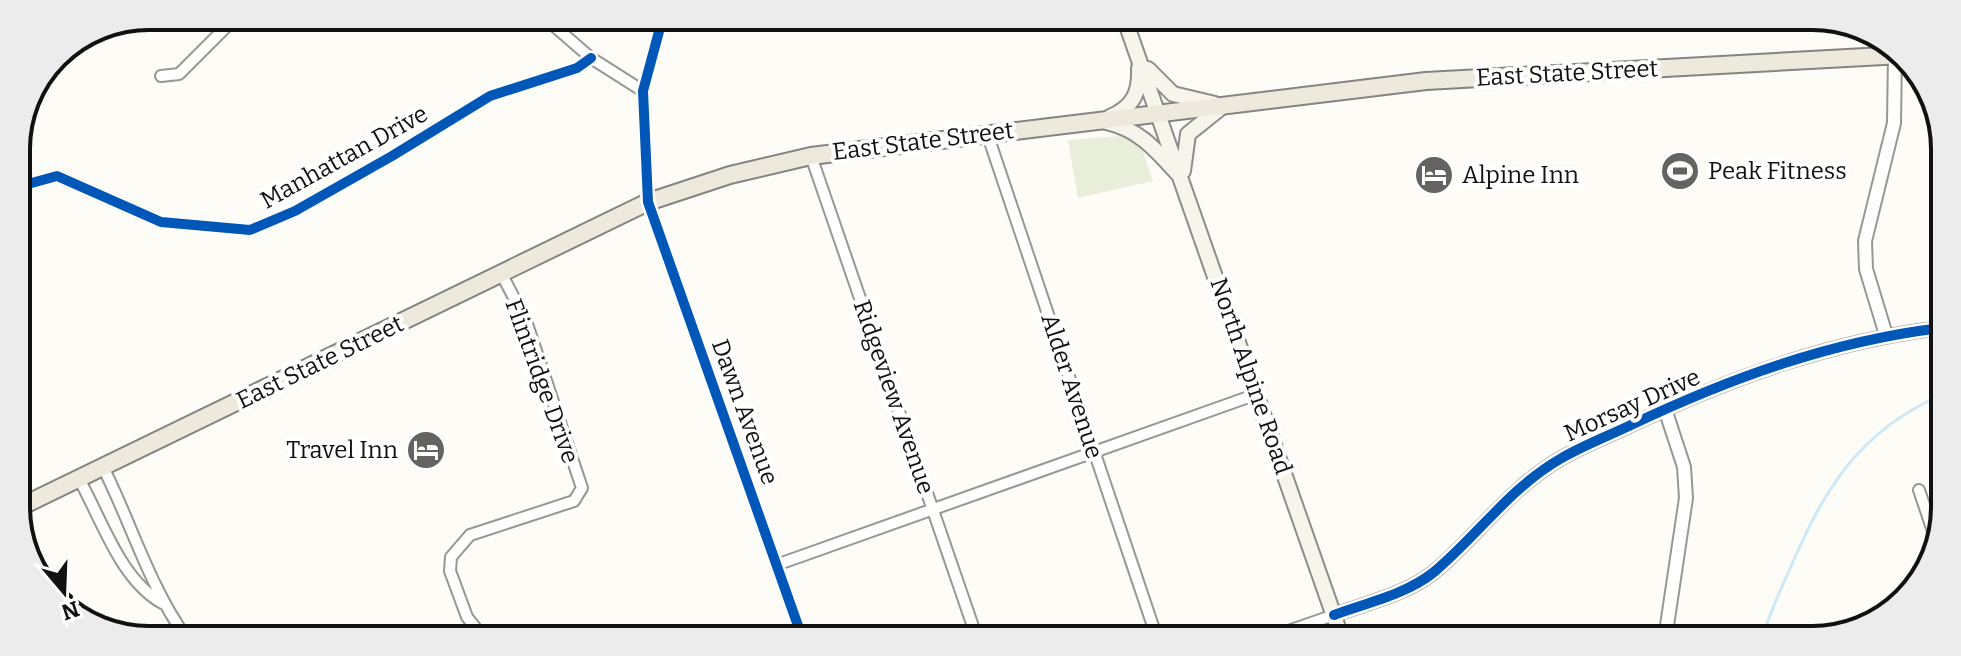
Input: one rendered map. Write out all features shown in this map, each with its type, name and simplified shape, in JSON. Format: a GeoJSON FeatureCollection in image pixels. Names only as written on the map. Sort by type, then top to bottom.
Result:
{"type":"FeatureCollection","features":[{"type":"Feature","properties":{"kind":"main road","name":"North Alpine Road"},"geometry":{"type":"LineString","coordinates":[[1129,30],[1338,626]]}},
{"type":"Feature","properties":{"kind":"main road"},"geometry":{"type":"LineString","coordinates":[[1138,55],[1159,83],[1173,94],[1224,105]]}},
{"type":"Feature","properties":{"kind":"main road"},"geometry":{"type":"LineString","coordinates":[[1097,121],[1132,103],[1138,86],[1138,55]]}},
{"type":"Feature","properties":{"kind":"main road","name":"East State Street"},"geometry":{"type":"LineString","coordinates":[[30,502],[648,202],[730,175],[811,156],[1426,81],[1885,56]]}},
{"type":"Feature","properties":{"kind":"main road"},"geometry":{"type":"LineString","coordinates":[[1183,180],[1188,134],[1224,105]]}},
{"type":"Feature","properties":{"kind":"main road"},"geometry":{"type":"LineString","coordinates":[[1097,121],[1119,125],[1148,142],[1183,180]]}},
{"type":"Feature","properties":{"kind":"street"},"geometry":{"type":"LineString","coordinates":[[161,76],[179,74],[223,30]]}},
{"type":"Feature","properties":{"kind":"street"},"geometry":{"type":"LineString","coordinates":[[559,30],[591,58],[643,91]]}},
{"type":"Feature","properties":{"kind":"street","name":"Dawn Avenue"},"geometry":{"type":"LineString","coordinates":[[659,30],[643,91],[648,202],[799,626]]}},
{"type":"Feature","properties":{"kind":"street","name":"Manhattan Drive"},"geometry":{"type":"LineString","coordinates":[[30,183],[57,176],[161,222],[250,230],[295,211],[490,96],[577,68],[591,58]]}},
{"type":"Feature","properties":{"kind":"street"},"geometry":{"type":"LineString","coordinates":[[1886,335],[1866,269],[1865,241],[1894,123],[1897,67]]}},
{"type":"Feature","properties":{"kind":"street","name":"Alder Avenue"},"geometry":{"type":"LineString","coordinates":[[987,133],[1153,626]]}},
{"type":"Feature","properties":{"kind":"street","name":"Ridgeview Avenue"},"geometry":{"type":"LineString","coordinates":[[811,156],[973,626]]}},
{"type":"Feature","properties":{"kind":"street","name":"Flintridge Drive"},"geometry":{"type":"LineString","coordinates":[[474,626],[467,617],[450,571],[451,557],[470,535],[574,501],[582,488],[526,321],[501,273]]}},
{"type":"Feature","properties":{"kind":"street","name":"Morsay Drive"},"geometry":{"type":"LineString","coordinates":[[1334,615],[1407,588],[1433,573],[1519,487],[1560,459],[1665,409],[1775,365],[1886,335],[1931,329]]}},
{"type":"Feature","properties":{"kind":"street"},"geometry":{"type":"LineString","coordinates":[[779,564],[1257,394]]}},
{"type":"Feature","properties":{"kind":"street"},"geometry":{"type":"LineString","coordinates":[[1665,409],[1684,467],[1686,498],[1667,626]]}},
{"type":"Feature","properties":{"kind":"street"},"geometry":{"type":"LineString","coordinates":[[103,467],[153,574],[162,603],[178,626]]}},
{"type":"Feature","properties":{"kind":"street"},"geometry":{"type":"LineString","coordinates":[[79,479],[123,567],[146,594],[162,603]]}},
{"type":"Feature","properties":{"kind":"street"},"geometry":{"type":"LineString","coordinates":[[1919,490],[1930,522]]}},
{"type":"Feature","properties":{"kind":"street"},"geometry":{"type":"LineString","coordinates":[[1302,626],[1334,615]]}},
{"type":"Feature","properties":{"kind":"green space"},"geometry":{"type":"Polygon","coordinates":[[[1121,136],[1139,140],[1153,181],[1078,198],[1068,140],[1121,136]]]}},
{"type":"Feature","properties":{"kind":"waterway"},"geometry":{"type":"LineString","coordinates":[[1766,626],[1802,541],[1847,466],[1887,427],[1931,400]]}},
{"type":"Feature","properties":{"kind":"cycle path"},"geometry":{"type":"LineString","coordinates":[[659,30],[643,91],[648,202],[798,626]]}},
{"type":"Feature","properties":{"kind":"cycle path"},"geometry":{"type":"LineString","coordinates":[[30,183],[57,176],[161,222],[250,230],[295,211],[490,96],[577,68],[591,58]]}},
{"type":"Feature","properties":{"kind":"cycle path"},"geometry":{"type":"LineString","coordinates":[[1334,615],[1423,580],[1450,558],[1525,484],[1586,445],[1706,392],[1782,364],[1860,342],[1931,329]]}},
{"type":"Feature","properties":{"kind":"place","name":"Peak Fitness"},"geometry":{"type":"Point","coordinates":[1680,171]}},
{"type":"Feature","properties":{"kind":"place","name":"Alpine Inn"},"geometry":{"type":"Point","coordinates":[1434,175]}},
{"type":"Feature","properties":{"kind":"place","name":"Travel Inn"},"geometry":{"type":"Point","coordinates":[426,450]}}]}
